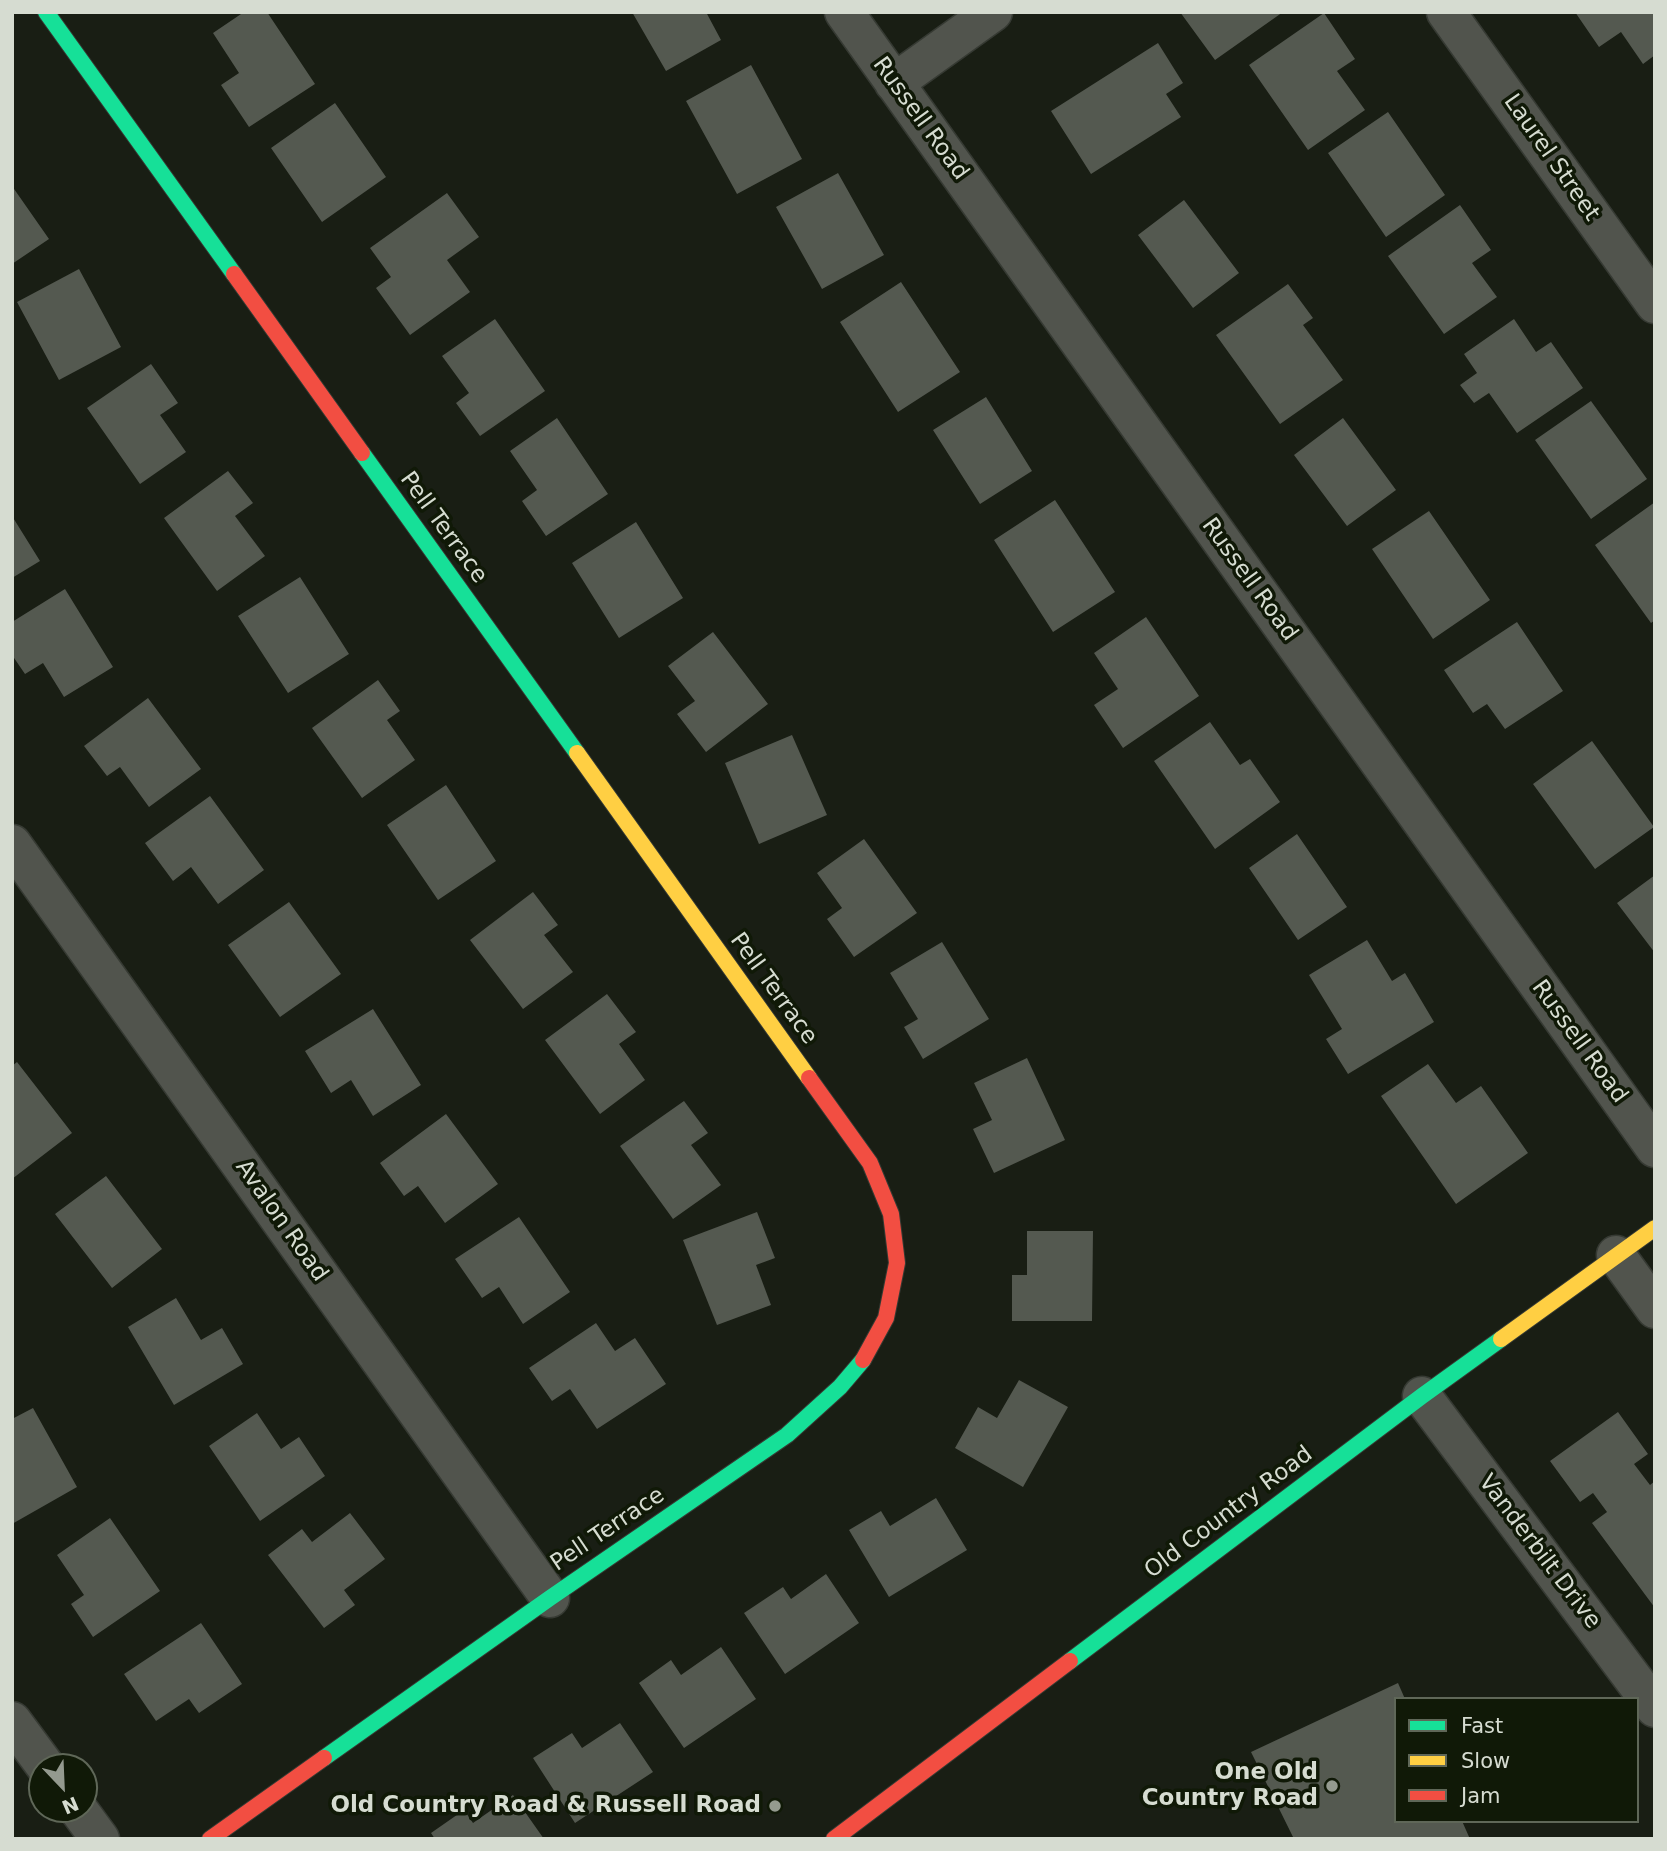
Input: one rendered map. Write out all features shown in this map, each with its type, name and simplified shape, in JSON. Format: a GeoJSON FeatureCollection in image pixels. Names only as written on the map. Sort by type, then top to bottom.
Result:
{"type":"FeatureCollection","features":[{"type":"Feature","properties":{"kind":"street","name":"Pell Terrace"},"geometry":{"type":"LineString","coordinates":[[46,12],[870,1163],[891,1214],[897,1263],[886,1318],[863,1360],[840,1387],[787,1434],[210,1839]]}},
{"type":"Feature","properties":{"kind":"street","name":"Russell Road"},"geometry":{"type":"LineString","coordinates":[[844,12],[1655,1148]]}},
{"type":"Feature","properties":{"kind":"street"},"geometry":{"type":"LineString","coordinates":[[894,83],[993,12]]}},
{"type":"Feature","properties":{"kind":"street","name":"Laurel Street"},"geometry":{"type":"LineString","coordinates":[[1446,12],[1655,304]]}},
{"type":"Feature","properties":{"kind":"street","name":"Avalon Road"},"geometry":{"type":"LineString","coordinates":[[12,844],[550,1598]]}},
{"type":"Feature","properties":{"kind":"street","name":"Old Country Road"},"geometry":{"type":"LineString","coordinates":[[834,1839],[1422,1396],[1655,1228]]}},
{"type":"Feature","properties":{"kind":"street"},"geometry":{"type":"LineString","coordinates":[[1616,1255],[1655,1309]]}},
{"type":"Feature","properties":{"kind":"street","name":"Vanderbilt Drive"},"geometry":{"type":"LineString","coordinates":[[1422,1396],[1655,1708]]}},
{"type":"Feature","properties":{"kind":"street"},"geometry":{"type":"LineString","coordinates":[[12,1721],[36,1753]]}},
{"type":"Feature","properties":{"kind":"street"},"geometry":{"type":"LineString","coordinates":[[88,1823],[100,1839]]}},
{"type":"Feature","properties":{"kind":"building"},"geometry":{"type":"Polygon","coordinates":[[[244,12],[267,12],[315,84],[249,127],[221,85],[239,73],[213,33],[244,12]]]}},
{"type":"Feature","properties":{"kind":"building"},"geometry":{"type":"Polygon","coordinates":[[[632,12],[706,12],[721,40],[666,71],[632,12]]]}},
{"type":"Feature","properties":{"kind":"building"},"geometry":{"type":"Polygon","coordinates":[[[1180,12],[1283,12],[1215,60],[1180,12]]]}},
{"type":"Feature","properties":{"kind":"building"},"geometry":{"type":"Polygon","coordinates":[[[1575,12],[1655,12],[1655,55],[1643,64],[1621,32],[1599,47],[1575,12]]]}},
{"type":"Feature","properties":{"kind":"building"},"geometry":{"type":"Polygon","coordinates":[[[1324,13],[1355,59],[1337,71],[1365,110],[1308,150],[1249,65],[1324,13]]]}},
{"type":"Feature","properties":{"kind":"building"},"geometry":{"type":"Polygon","coordinates":[[[1158,43],[1183,83],[1166,94],[1181,117],[1091,174],[1051,111],[1158,43]]]}},
{"type":"Feature","properties":{"kind":"building"},"geometry":{"type":"Polygon","coordinates":[[[751,65],[802,159],[737,194],[686,101],[751,65]]]}},
{"type":"Feature","properties":{"kind":"building"},"geometry":{"type":"Polygon","coordinates":[[[335,103],[386,177],[322,222],[271,148],[335,103]]]}},
{"type":"Feature","properties":{"kind":"building"},"geometry":{"type":"Polygon","coordinates":[[[1388,112],[1445,195],[1386,237],[1328,153],[1388,112]]]}},
{"type":"Feature","properties":{"kind":"building"},"geometry":{"type":"Polygon","coordinates":[[[838,173],[884,255],[822,289],[776,207],[838,173]]]}},
{"type":"Feature","properties":{"kind":"building"},"geometry":{"type":"Polygon","coordinates":[[[12,186],[49,239],[12,264],[12,186]]]}},
{"type":"Feature","properties":{"kind":"building"},"geometry":{"type":"Polygon","coordinates":[[[447,193],[479,237],[447,260],[470,292],[410,335],[376,288],[391,277],[370,248],[447,193]]]}},
{"type":"Feature","properties":{"kind":"building"},"geometry":{"type":"Polygon","coordinates":[[[1184,200],[1239,273],[1193,308],[1138,235],[1184,200]]]}},
{"type":"Feature","properties":{"kind":"building"},"geometry":{"type":"Polygon","coordinates":[[[1460,205],[1491,250],[1472,263],[1497,297],[1444,334],[1388,256],[1460,205]]]}},
{"type":"Feature","properties":{"kind":"building"},"geometry":{"type":"Polygon","coordinates":[[[79,269],[121,347],[59,380],[17,302],[79,269]]]}},
{"type":"Feature","properties":{"kind":"building"},"geometry":{"type":"Polygon","coordinates":[[[901,282],[960,372],[898,412],[840,322],[901,282]]]}},
{"type":"Feature","properties":{"kind":"building"},"geometry":{"type":"Polygon","coordinates":[[[1288,284],[1313,318],[1303,325],[1343,380],[1280,424],[1216,335],[1288,284]]]}},
{"type":"Feature","properties":{"kind":"building"},"geometry":{"type":"Polygon","coordinates":[[[495,319],[545,391],[480,436],[456,403],[469,393],[442,356],[495,319]]]}},
{"type":"Feature","properties":{"kind":"building"},"geometry":{"type":"Polygon","coordinates":[[[1514,319],[1536,352],[1551,342],[1583,388],[1517,433],[1489,393],[1474,403],[1460,385],[1477,373],[1464,354],[1514,319]]]}},
{"type":"Feature","properties":{"kind":"building"},"geometry":{"type":"Polygon","coordinates":[[[151,364],[178,403],[160,415],[186,452],[140,484],[87,408],[151,364]]]}},
{"type":"Feature","properties":{"kind":"building"},"geometry":{"type":"Polygon","coordinates":[[[986,397],[1032,471],[980,504],[933,430],[986,397]]]}},
{"type":"Feature","properties":{"kind":"building"},"geometry":{"type":"Polygon","coordinates":[[[1591,401],[1647,479],[1591,519],[1535,440],[1591,401]]]}},
{"type":"Feature","properties":{"kind":"building"},"geometry":{"type":"Polygon","coordinates":[[[557,418],[608,494],[546,536],[522,501],[537,490],[510,451],[557,418]]]}},
{"type":"Feature","properties":{"kind":"building"},"geometry":{"type":"Polygon","coordinates":[[[1343,418],[1396,490],[1347,526],[1294,455],[1343,418]]]}},
{"type":"Feature","properties":{"kind":"building"},"geometry":{"type":"Polygon","coordinates":[[[228,471],[253,503],[235,516],[265,556],[217,591],[164,518],[228,471]]]}},
{"type":"Feature","properties":{"kind":"building"},"geometry":{"type":"Polygon","coordinates":[[[1055,500],[1115,592],[1053,632],[994,540],[1055,500]]]}},
{"type":"Feature","properties":{"kind":"building"},"geometry":{"type":"Polygon","coordinates":[[[1655,502],[1655,620],[1651,623],[1595,545],[1655,502]]]}},
{"type":"Feature","properties":{"kind":"building"},"geometry":{"type":"Polygon","coordinates":[[[1429,511],[1490,600],[1433,639],[1372,549],[1429,511]]]}},
{"type":"Feature","properties":{"kind":"building"},"geometry":{"type":"Polygon","coordinates":[[[12,516],[40,561],[12,578],[12,516]]]}},
{"type":"Feature","properties":{"kind":"building"},"geometry":{"type":"Polygon","coordinates":[[[636,522],[683,598],[619,638],[572,563],[636,522]]]}},
{"type":"Feature","properties":{"kind":"building"},"geometry":{"type":"Polygon","coordinates":[[[300,577],[349,654],[288,693],[238,616],[300,577]]]}},
{"type":"Feature","properties":{"kind":"building"},"geometry":{"type":"Polygon","coordinates":[[[65,589],[113,667],[64,697],[43,663],[25,674],[12,655],[12,622],[65,589]]]}},
{"type":"Feature","properties":{"kind":"building"},"geometry":{"type":"Polygon","coordinates":[[[1146,617],[1199,696],[1123,748],[1094,705],[1118,689],[1094,653],[1146,617]]]}},
{"type":"Feature","properties":{"kind":"building"},"geometry":{"type":"Polygon","coordinates":[[[1517,622],[1563,691],[1505,729],[1487,704],[1473,713],[1444,670],[1517,622]]]}},
{"type":"Feature","properties":{"kind":"building"},"geometry":{"type":"Polygon","coordinates":[[[713,632],[768,704],[706,752],[677,714],[695,701],[668,666],[713,632]]]}},
{"type":"Feature","properties":{"kind":"building"},"geometry":{"type":"Polygon","coordinates":[[[378,680],[400,711],[387,720],[415,760],[362,798],[312,728],[378,680]]]}},
{"type":"Feature","properties":{"kind":"building"},"geometry":{"type":"Polygon","coordinates":[[[148,698],[201,769],[149,807],[120,767],[107,776],[84,746],[148,698]]]}},
{"type":"Feature","properties":{"kind":"building"},"geometry":{"type":"Polygon","coordinates":[[[1210,722],[1240,765],[1250,759],[1280,802],[1215,849],[1154,761],[1210,722]]]}},
{"type":"Feature","properties":{"kind":"building"},"geometry":{"type":"Polygon","coordinates":[[[792,735],[827,815],[759,844],[725,763],[792,735]]]}},
{"type":"Feature","properties":{"kind":"building"},"geometry":{"type":"Polygon","coordinates":[[[1592,741],[1654,827],[1595,869],[1533,784],[1592,741]]]}},
{"type":"Feature","properties":{"kind":"building"},"geometry":{"type":"Polygon","coordinates":[[[446,785],[496,861],[438,900],[387,825],[446,785]]]}},
{"type":"Feature","properties":{"kind":"building"},"geometry":{"type":"Polygon","coordinates":[[[210,796],[264,870],[218,904],[191,867],[173,881],[145,843],[210,796]]]}},
{"type":"Feature","properties":{"kind":"building"},"geometry":{"type":"Polygon","coordinates":[[[1297,834],[1347,907],[1298,940],[1249,868],[1297,834]]]}},
{"type":"Feature","properties":{"kind":"building"},"geometry":{"type":"Polygon","coordinates":[[[864,839],[917,913],[854,957],[827,919],[842,908],[817,873],[864,839]]]}},
{"type":"Feature","properties":{"kind":"building"},"geometry":{"type":"Polygon","coordinates":[[[1655,875],[1655,953],[1617,903],[1655,875]]]}},
{"type":"Feature","properties":{"kind":"building"},"geometry":{"type":"Polygon","coordinates":[[[533,892],[558,925],[544,935],[573,972],[523,1009],[470,940],[533,892]]]}},
{"type":"Feature","properties":{"kind":"building"},"geometry":{"type":"Polygon","coordinates":[[[289,902],[341,974],[280,1017],[228,945],[289,902]]]}},
{"type":"Feature","properties":{"kind":"building"},"geometry":{"type":"Polygon","coordinates":[[[1367,940],[1392,981],[1405,973],[1434,1022],[1348,1074],[1326,1039],[1342,1029],[1309,975],[1367,940]]]}},
{"type":"Feature","properties":{"kind":"building"},"geometry":{"type":"Polygon","coordinates":[[[942,942],[989,1019],[923,1059],[904,1027],[918,1019],[890,973],[942,942]]]}},
{"type":"Feature","properties":{"kind":"building"},"geometry":{"type":"Polygon","coordinates":[[[607,994],[636,1032],[619,1044],[645,1080],[600,1114],[545,1040],[607,994]]]}},
{"type":"Feature","properties":{"kind":"building"},"geometry":{"type":"Polygon","coordinates":[[[373,1009],[421,1085],[373,1116],[351,1080],[331,1093],[305,1051],[373,1009]]]}},
{"type":"Feature","properties":{"kind":"building"},"geometry":{"type":"Polygon","coordinates":[[[1027,1058],[1065,1140],[994,1173],[973,1129],[992,1120],[974,1083],[1027,1058]]]}},
{"type":"Feature","properties":{"kind":"building"},"geometry":{"type":"Polygon","coordinates":[[[17,1062],[72,1133],[12,1179],[12,1066],[17,1062]]]}},
{"type":"Feature","properties":{"kind":"building"},"geometry":{"type":"Polygon","coordinates":[[[1428,1064],[1456,1103],[1481,1086],[1528,1153],[1456,1204],[1381,1096],[1428,1064]]]}},
{"type":"Feature","properties":{"kind":"building"},"geometry":{"type":"Polygon","coordinates":[[[684,1101],[708,1133],[691,1145],[721,1185],[673,1219],[620,1146],[684,1101]]]}},
{"type":"Feature","properties":{"kind":"building"},"geometry":{"type":"Polygon","coordinates":[[[446,1114],[498,1184],[445,1223],[418,1186],[404,1196],[380,1163],[446,1114]]]}},
{"type":"Feature","properties":{"kind":"building"},"geometry":{"type":"Polygon","coordinates":[[[106,1176],[162,1249],[112,1288],[55,1214],[106,1176]]]}},
{"type":"Feature","properties":{"kind":"building"},"geometry":{"type":"Polygon","coordinates":[[[757,1212],[775,1258],[756,1265],[771,1305],[717,1325],[683,1240],[757,1212]]]}},
{"type":"Feature","properties":{"kind":"building"},"geometry":{"type":"Polygon","coordinates":[[[519,1217],[570,1292],[523,1324],[499,1287],[482,1298],[455,1259],[519,1217]]]}},
{"type":"Feature","properties":{"kind":"building"},"geometry":{"type":"Polygon","coordinates":[[[1027,1231],[1093,1231],[1092,1321],[1012,1321],[1012,1275],[1027,1275],[1027,1231]]]}},
{"type":"Feature","properties":{"kind":"building"},"geometry":{"type":"Polygon","coordinates":[[[176,1298],[201,1340],[222,1328],[243,1364],[174,1405],[128,1327],[176,1298]]]}},
{"type":"Feature","properties":{"kind":"building"},"geometry":{"type":"Polygon","coordinates":[[[596,1323],[615,1351],[635,1338],[666,1384],[597,1429],[570,1389],[552,1401],[529,1368],[596,1323]]]}},
{"type":"Feature","properties":{"kind":"building"},"geometry":{"type":"Polygon","coordinates":[[[1019,1380],[1068,1407],[1023,1487],[955,1448],[978,1407],[997,1418],[1019,1380]]]}},
{"type":"Feature","properties":{"kind":"building"},"geometry":{"type":"Polygon","coordinates":[[[33,1408],[77,1487],[12,1524],[12,1419],[33,1408]]]}},
{"type":"Feature","properties":{"kind":"building"},"geometry":{"type":"Polygon","coordinates":[[[1618,1412],[1648,1454],[1634,1464],[1650,1485],[1655,1481],[1655,1608],[1592,1523],[1607,1512],[1593,1493],[1580,1502],[1550,1461],[1618,1412]]]}},
{"type":"Feature","properties":{"kind":"building"},"geometry":{"type":"Polygon","coordinates":[[[257,1413],[281,1449],[299,1437],[325,1476],[260,1521],[209,1446],[257,1413]]]}},
{"type":"Feature","properties":{"kind":"building"},"geometry":{"type":"Polygon","coordinates":[[[936,1498],[967,1550],[889,1597],[849,1530],[881,1511],[890,1526],[936,1498]]]}},
{"type":"Feature","properties":{"kind":"building"},"geometry":{"type":"Polygon","coordinates":[[[350,1513],[385,1559],[344,1590],[355,1605],[324,1628],[268,1555],[302,1529],[312,1542],[350,1513]]]}},
{"type":"Feature","properties":{"kind":"building"},"geometry":{"type":"Polygon","coordinates":[[[110,1518],[160,1591],[93,1637],[71,1604],[84,1595],[57,1555],[110,1518]]]}},
{"type":"Feature","properties":{"kind":"building"},"geometry":{"type":"Polygon","coordinates":[[[826,1574],[859,1623],[785,1674],[744,1613],[783,1587],[791,1599],[826,1574]]]}},
{"type":"Feature","properties":{"kind":"building"},"geometry":{"type":"Polygon","coordinates":[[[201,1623],[242,1684],[199,1713],[189,1699],[156,1721],[124,1674],[201,1623]]]}},
{"type":"Feature","properties":{"kind":"building"},"geometry":{"type":"Polygon","coordinates":[[[721,1647],[756,1699],[684,1748],[639,1683],[671,1660],[681,1675],[721,1647]]]}},
{"type":"Feature","properties":{"kind":"building","name":"One Old Country Road"},"geometry":{"type":"Polygon","coordinates":[[[1398,1683],[1404,1697],[1394,1697],[1394,1823],[1463,1823],[1470,1839],[1294,1839],[1251,1752],[1398,1683]]]}},
{"type":"Feature","properties":{"kind":"building"},"geometry":{"type":"Polygon","coordinates":[[[620,1723],[653,1772],[575,1823],[533,1758],[572,1733],[582,1748],[620,1723]]]}},
{"type":"Feature","properties":{"kind":"building"},"geometry":{"type":"Polygon","coordinates":[[[513,1795],[544,1839],[435,1839],[431,1833],[464,1810],[473,1823],[513,1795]]]}},
{"type":"Feature","properties":{"kind":"traffic: fast"},"geometry":{"type":"LineString","coordinates":[[46,12],[234,274]]}},
{"type":"Feature","properties":{"kind":"traffic: fast"},"geometry":{"type":"LineString","coordinates":[[362,453],[577,753]]}},
{"type":"Feature","properties":{"kind":"traffic: fast"},"geometry":{"type":"LineString","coordinates":[[1070,1661],[1501,1339]]}},
{"type":"Feature","properties":{"kind":"traffic: fast"},"geometry":{"type":"LineString","coordinates":[[324,1758],[787,1435],[840,1387],[863,1360]]}},
{"type":"Feature","properties":{"kind":"traffic: slow"},"geometry":{"type":"LineString","coordinates":[[577,753],[809,1078]]}},
{"type":"Feature","properties":{"kind":"traffic: slow"},"geometry":{"type":"LineString","coordinates":[[1501,1339],[1655,1228]]}},
{"type":"Feature","properties":{"kind":"traffic: jam"},"geometry":{"type":"LineString","coordinates":[[234,274],[362,453]]}},
{"type":"Feature","properties":{"kind":"traffic: jam"},"geometry":{"type":"LineString","coordinates":[[809,1078],[870,1163],[891,1214],[897,1263],[886,1318],[863,1360]]}},
{"type":"Feature","properties":{"kind":"traffic: jam"},"geometry":{"type":"LineString","coordinates":[[834,1839],[1070,1661]]}},
{"type":"Feature","properties":{"kind":"traffic: jam"},"geometry":{"type":"LineString","coordinates":[[210,1839],[324,1758]]}},
{"type":"Feature","properties":{"kind":"place","name":"One Old Country Road"},"geometry":{"type":"Point","coordinates":[1332,1786]}},
{"type":"Feature","properties":{"kind":"place","name":"Old Country Road & Russell Road"},"geometry":{"type":"Point","coordinates":[775,1806]}}]}
